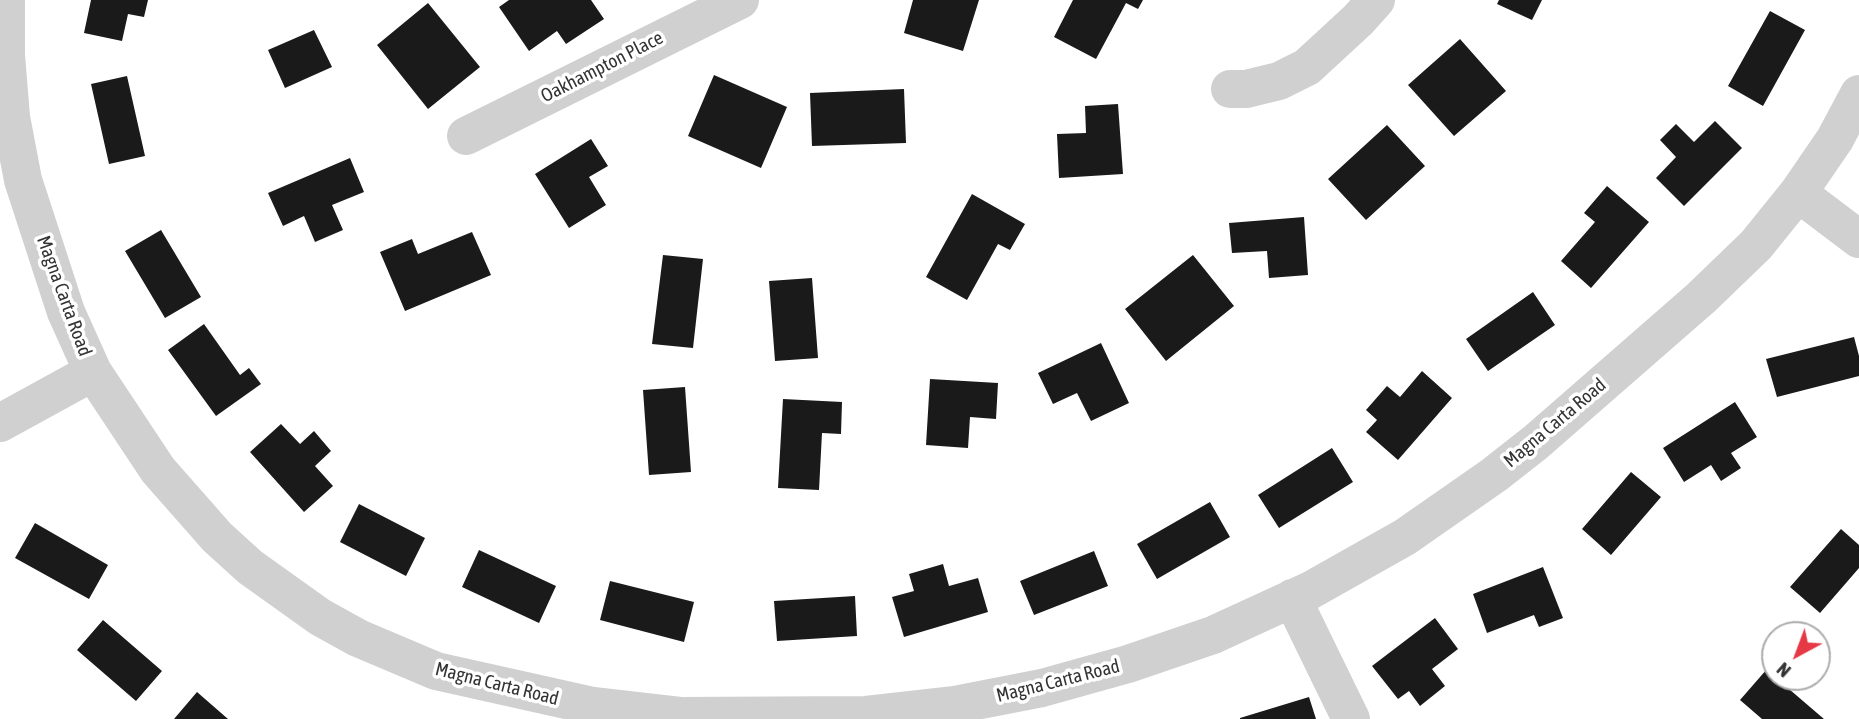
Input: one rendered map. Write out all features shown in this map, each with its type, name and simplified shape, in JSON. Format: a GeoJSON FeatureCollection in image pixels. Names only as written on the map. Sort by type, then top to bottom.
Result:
{"type":"FeatureCollection","features":[{"type":"Feature","properties":{"kind":"street","name":"Magna Carta Road"},"geometry":{"type":"LineString","coordinates":[[6,0],[6,55],[11,117],[23,180],[66,312],[93,372],[158,470],[217,537],[250,567],[320,617],[358,638],[436,671],[593,706],[680,716],[760,718],[866,715],[954,705],[1042,688],[1128,664],[1201,639],[1359,564],[1405,537],[1494,475],[1701,298],[1756,246],[1798,194],[1835,139],[1859,94]]}},
{"type":"Feature","properties":{"kind":"street","name":"Oakhampton Place"},"geometry":{"type":"LineString","coordinates":[[466,136],[740,0]]}},
{"type":"Feature","properties":{"kind":"street"},"geometry":{"type":"LineString","coordinates":[[1230,89],[1246,89],[1279,81],[1307,67],[1376,0]]}},
{"type":"Feature","properties":{"kind":"street"},"geometry":{"type":"LineString","coordinates":[[1798,194],[1859,239]]}},
{"type":"Feature","properties":{"kind":"street"},"geometry":{"type":"LineString","coordinates":[[0,423],[93,372]]}},
{"type":"Feature","properties":{"kind":"street"},"geometry":{"type":"LineString","coordinates":[[1292,598],[1351,719]]}},
{"type":"Feature","properties":{"kind":"building"},"geometry":{"type":"Polygon","coordinates":[[[91,0],[148,0],[144,17],[128,14],[122,41],[84,33],[91,0]]]}},
{"type":"Feature","properties":{"kind":"building"},"geometry":{"type":"Polygon","coordinates":[[[509,0],[591,0],[604,19],[566,44],[557,31],[529,51],[499,7],[509,0]]]}},
{"type":"Feature","properties":{"kind":"building"},"geometry":{"type":"Polygon","coordinates":[[[913,0],[979,0],[963,51],[904,33],[913,0]]]}},
{"type":"Feature","properties":{"kind":"building"},"geometry":{"type":"Polygon","coordinates":[[[1073,0],[1143,0],[1138,9],[1126,3],[1096,59],[1054,37],[1073,0]]]}},
{"type":"Feature","properties":{"kind":"building"},"geometry":{"type":"Polygon","coordinates":[[[1499,0],[1542,0],[1532,20],[1497,4],[1499,0]]]}},
{"type":"Feature","properties":{"kind":"building"},"geometry":{"type":"Polygon","coordinates":[[[428,3],[480,67],[428,109],[377,45],[428,3]]]}},
{"type":"Feature","properties":{"kind":"building"},"geometry":{"type":"Polygon","coordinates":[[[1770,11],[1805,30],[1763,106],[1728,86],[1770,11]]]}},
{"type":"Feature","properties":{"kind":"building"},"geometry":{"type":"Polygon","coordinates":[[[314,30],[332,67],[285,88],[268,50],[314,30]]]}},
{"type":"Feature","properties":{"kind":"building"},"geometry":{"type":"Polygon","coordinates":[[[1460,39],[1506,91],[1454,136],[1408,85],[1460,39]]]}},
{"type":"Feature","properties":{"kind":"building"},"geometry":{"type":"Polygon","coordinates":[[[714,75],[787,107],[761,168],[688,136],[714,75]]]}},
{"type":"Feature","properties":{"kind":"building"},"geometry":{"type":"Polygon","coordinates":[[[127,76],[145,156],[109,164],[91,84],[127,76]]]}},
{"type":"Feature","properties":{"kind":"building"},"geometry":{"type":"Polygon","coordinates":[[[904,89],[906,143],[812,146],[810,93],[904,89]]]}},
{"type":"Feature","properties":{"kind":"building"},"geometry":{"type":"Polygon","coordinates":[[[1118,104],[1123,174],[1059,178],[1057,134],[1086,133],[1085,106],[1118,104]]]}},
{"type":"Feature","properties":{"kind":"building"},"geometry":{"type":"Polygon","coordinates":[[[1715,121],[1742,148],[1684,206],[1656,178],[1676,157],[1660,140],[1676,124],[1694,142],[1715,121]]]}},
{"type":"Feature","properties":{"kind":"building"},"geometry":{"type":"Polygon","coordinates":[[[1387,125],[1425,166],[1366,220],[1328,179],[1387,125]]]}},
{"type":"Feature","properties":{"kind":"building"},"geometry":{"type":"Polygon","coordinates":[[[591,139],[608,166],[589,177],[606,205],[569,228],[535,174],[591,139]]]}},
{"type":"Feature","properties":{"kind":"building"},"geometry":{"type":"Polygon","coordinates":[[[350,158],[364,192],[332,205],[343,230],[315,242],[304,216],[283,226],[268,193],[350,158]]]}},
{"type":"Feature","properties":{"kind":"building"},"geometry":{"type":"Polygon","coordinates":[[[1607,186],[1649,222],[1591,288],[1561,261],[1595,222],[1584,213],[1607,186]]]}},
{"type":"Feature","properties":{"kind":"building"},"geometry":{"type":"Polygon","coordinates":[[[972,194],[1025,224],[1010,250],[998,244],[967,300],[926,277],[972,194]]]}},
{"type":"Feature","properties":{"kind":"building"},"geometry":{"type":"Polygon","coordinates":[[[1304,217],[1308,275],[1269,278],[1267,251],[1232,253],[1229,223],[1304,217]]]}},
{"type":"Feature","properties":{"kind":"building"},"geometry":{"type":"Polygon","coordinates":[[[161,230],[201,297],[165,318],[125,251],[161,230]]]}},
{"type":"Feature","properties":{"kind":"building"},"geometry":{"type":"Polygon","coordinates":[[[472,232],[491,275],[405,311],[380,252],[412,239],[418,254],[472,232]]]}},
{"type":"Feature","properties":{"kind":"building"},"geometry":{"type":"Polygon","coordinates":[[[663,255],[703,259],[693,348],[652,344],[663,255]]]}},
{"type":"Feature","properties":{"kind":"building"},"geometry":{"type":"Polygon","coordinates":[[[1193,255],[1234,306],[1166,361],[1125,309],[1193,255]]]}},
{"type":"Feature","properties":{"kind":"building"},"geometry":{"type":"Polygon","coordinates":[[[812,278],[818,358],[775,361],[769,281],[812,278]]]}},
{"type":"Feature","properties":{"kind":"building"},"geometry":{"type":"Polygon","coordinates":[[[1533,292],[1555,325],[1488,371],[1466,339],[1533,292]]]}},
{"type":"Feature","properties":{"kind":"building"},"geometry":{"type":"Polygon","coordinates":[[[204,324],[240,375],[249,368],[261,384],[216,416],[168,350],[204,324]]]}},
{"type":"Feature","properties":{"kind":"building"},"geometry":{"type":"Polygon","coordinates":[[[1854,337],[1859,356],[1859,376],[1777,397],[1766,359],[1854,337]]]}},
{"type":"Feature","properties":{"kind":"building"},"geometry":{"type":"Polygon","coordinates":[[[1101,343],[1129,403],[1091,421],[1077,393],[1053,404],[1038,373],[1101,343]]]}},
{"type":"Feature","properties":{"kind":"building"},"geometry":{"type":"Polygon","coordinates":[[[1422,371],[1452,398],[1398,460],[1366,432],[1377,420],[1366,410],[1387,386],[1400,397],[1422,371]]]}},
{"type":"Feature","properties":{"kind":"building"},"geometry":{"type":"Polygon","coordinates":[[[930,379],[998,383],[996,419],[970,417],[968,448],[926,445],[930,379]]]}},
{"type":"Feature","properties":{"kind":"building"},"geometry":{"type":"Polygon","coordinates":[[[685,387],[691,472],[649,475],[643,390],[685,387]]]}},
{"type":"Feature","properties":{"kind":"building"},"geometry":{"type":"Polygon","coordinates":[[[783,399],[842,402],[841,434],[822,433],[819,490],[778,488],[783,399]]]}},
{"type":"Feature","properties":{"kind":"building"},"geometry":{"type":"Polygon","coordinates":[[[1735,402],[1757,437],[1731,453],[1741,468],[1721,481],[1711,465],[1684,482],[1663,448],[1735,402]]]}},
{"type":"Feature","properties":{"kind":"building"},"geometry":{"type":"Polygon","coordinates":[[[281,424],[300,444],[314,431],[331,451],[315,466],[333,486],[304,512],[250,452],[281,424]]]}},
{"type":"Feature","properties":{"kind":"building"},"geometry":{"type":"Polygon","coordinates":[[[1332,448],[1353,482],[1279,528],[1258,495],[1332,448]]]}},
{"type":"Feature","properties":{"kind":"building"},"geometry":{"type":"Polygon","coordinates":[[[1631,472],[1661,497],[1611,555],[1582,529],[1631,472]]]}},
{"type":"Feature","properties":{"kind":"building"},"geometry":{"type":"Polygon","coordinates":[[[1210,502],[1230,537],[1157,579],[1137,544],[1210,502]]]}},
{"type":"Feature","properties":{"kind":"building"},"geometry":{"type":"Polygon","coordinates":[[[359,504],[425,538],[406,576],[340,542],[359,504]]]}},
{"type":"Feature","properties":{"kind":"building"},"geometry":{"type":"Polygon","coordinates":[[[35,523],[108,565],[89,599],[15,558],[35,523]]]}},
{"type":"Feature","properties":{"kind":"building"},"geometry":{"type":"Polygon","coordinates":[[[1841,529],[1859,545],[1859,568],[1820,613],[1790,587],[1841,529]]]}},
{"type":"Feature","properties":{"kind":"building"},"geometry":{"type":"Polygon","coordinates":[[[479,550],[556,586],[539,623],[462,587],[479,550]]]}},
{"type":"Feature","properties":{"kind":"building"},"geometry":{"type":"Polygon","coordinates":[[[1094,551],[1108,586],[1034,615],[1020,581],[1094,551]]]}},
{"type":"Feature","properties":{"kind":"building"},"geometry":{"type":"Polygon","coordinates":[[[943,564],[949,586],[978,578],[988,612],[904,637],[892,597],[914,591],[909,574],[943,564]]]}},
{"type":"Feature","properties":{"kind":"building"},"geometry":{"type":"Polygon","coordinates":[[[1543,567],[1563,618],[1539,627],[1534,615],[1487,633],[1473,594],[1543,567]]]}},
{"type":"Feature","properties":{"kind":"building"},"geometry":{"type":"Polygon","coordinates":[[[610,581],[694,602],[684,642],[600,620],[610,581]]]}},
{"type":"Feature","properties":{"kind":"building"},"geometry":{"type":"Polygon","coordinates":[[[855,596],[857,636],[777,641],[774,601],[855,596]]]}},
{"type":"Feature","properties":{"kind":"building"},"geometry":{"type":"Polygon","coordinates":[[[1435,618],[1458,649],[1432,669],[1445,686],[1420,706],[1409,691],[1398,699],[1372,666],[1435,618]]]}},
{"type":"Feature","properties":{"kind":"building"},"geometry":{"type":"Polygon","coordinates":[[[103,620],[162,671],[136,701],[77,650],[103,620]]]}},
{"type":"Feature","properties":{"kind":"building"},"geometry":{"type":"Polygon","coordinates":[[[1761,676],[1761,691],[1791,691],[1824,719],[1762,719],[1740,700],[1761,676]]]}},
{"type":"Feature","properties":{"kind":"building"},"geometry":{"type":"Polygon","coordinates":[[[197,692],[228,719],[174,719],[197,692]]]}},
{"type":"Feature","properties":{"kind":"building"},"geometry":{"type":"Polygon","coordinates":[[[1309,697],[1316,719],[1240,719],[1240,718],[1309,697]]]}}]}
